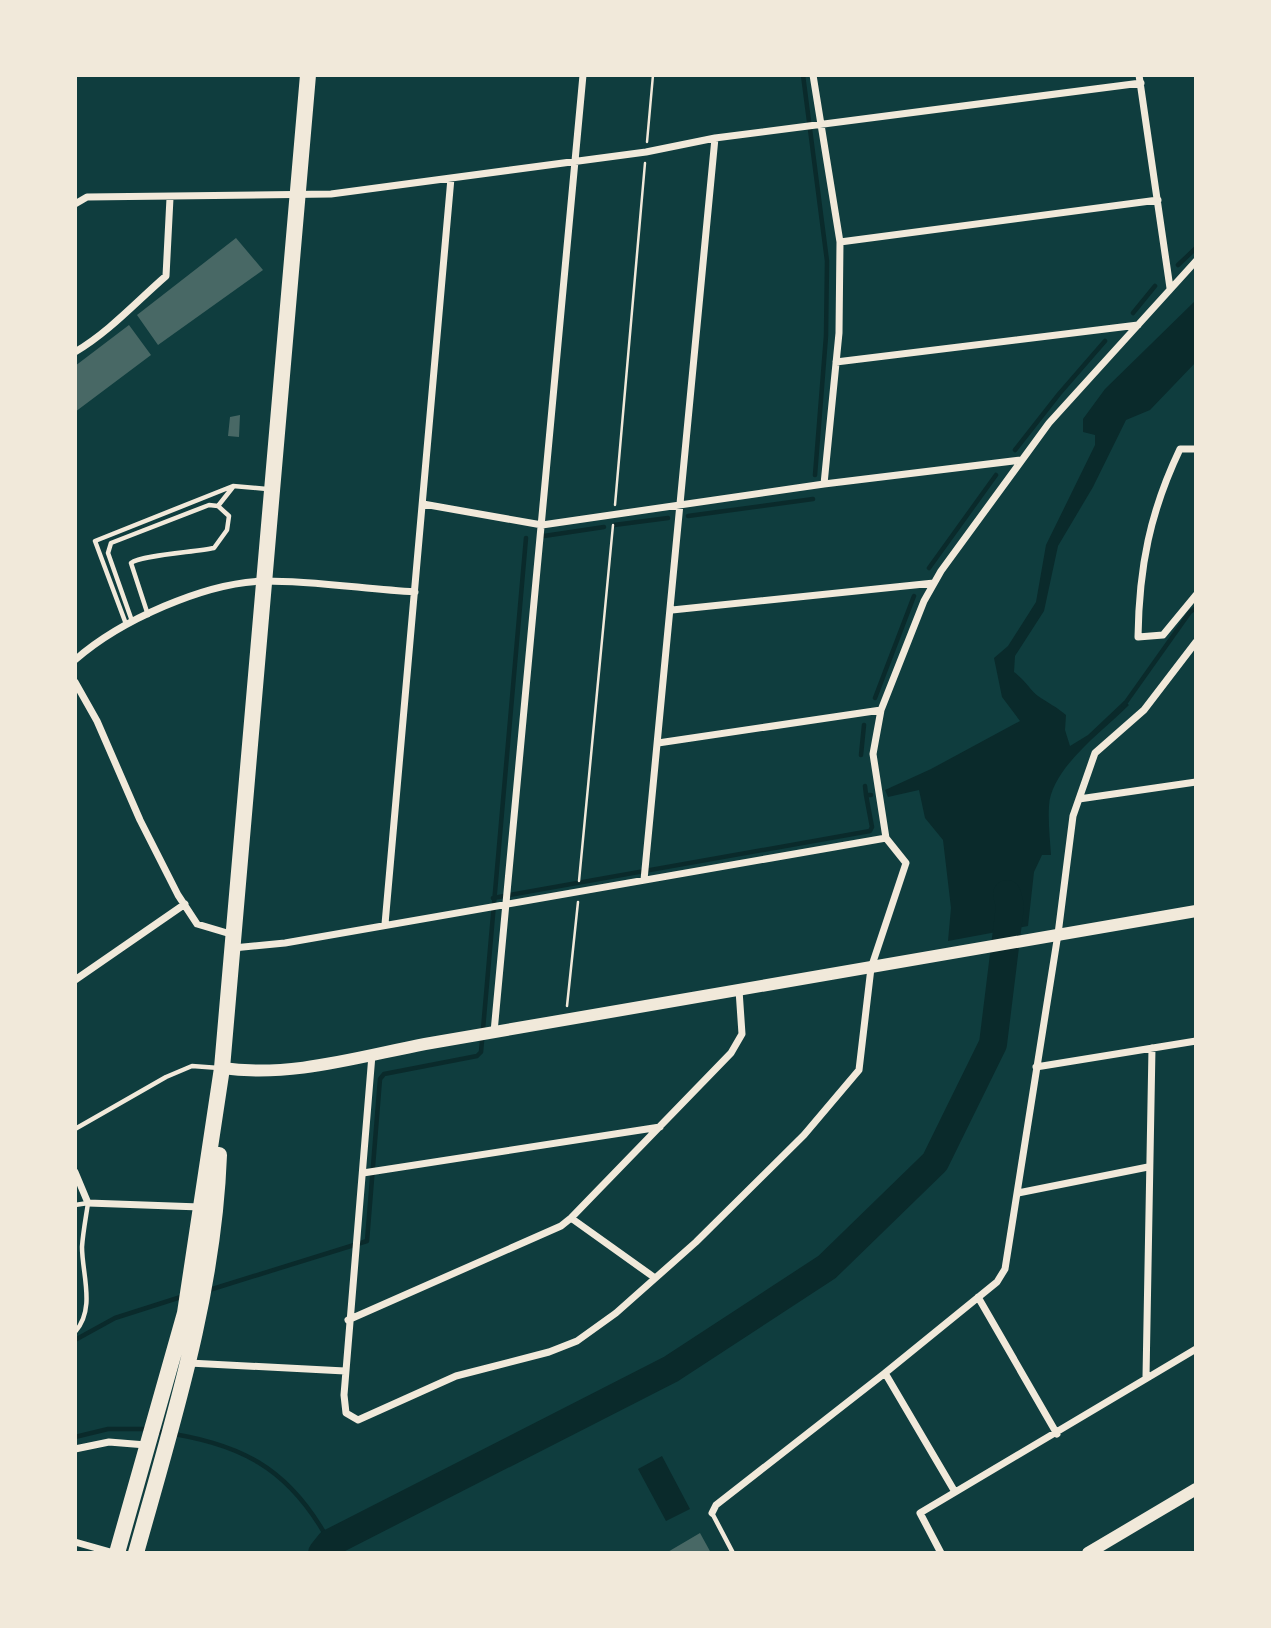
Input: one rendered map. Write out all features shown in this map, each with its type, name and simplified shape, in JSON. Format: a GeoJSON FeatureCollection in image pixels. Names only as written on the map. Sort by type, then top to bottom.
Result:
{"type":"FeatureCollection","features":[{"type":"Feature","properties":{"kind":"highway"},"geometry":{"type":"LineString","coordinates":[[115,1553],[185,1313],[222,1068],[307,75]]}},
{"type":"Feature","properties":{"kind":"highway"},"geometry":{"type":"LineString","coordinates":[[136,1553],[190,1363],[217,1206],[222,1068]]}},
{"type":"Feature","properties":{"kind":"street"},"geometry":{"type":"LineString","coordinates":[[494,1033],[583,75]]}},
{"type":"Feature","properties":{"kind":"street"},"geometry":{"type":"LineString","coordinates":[[813,75],[840,242],[836,362],[824,484]]}},
{"type":"Feature","properties":{"kind":"street"},"geometry":{"type":"LineString","coordinates":[[75,204],[88,197],[331,194],[573,163],[715,138],[1140,79],[1170,288]]}},
{"type":"Feature","properties":{"kind":"street"},"geometry":{"type":"LineString","coordinates":[[644,880],[672,610],[715,138]]}},
{"type":"Feature","properties":{"kind":"street"},"geometry":{"type":"LineString","coordinates":[[385,924],[451,178]]}},
{"type":"Feature","properties":{"kind":"street"},"geometry":{"type":"LineString","coordinates":[[75,352],[103,335],[119,316],[166,276],[170,198]]}},
{"type":"Feature","properties":{"kind":"street"},"geometry":{"type":"LineString","coordinates":[[840,242],[1157,200]]}},
{"type":"Feature","properties":{"kind":"street"},"geometry":{"type":"LineString","coordinates":[[372,1055],[345,1371],[346,1413],[358,1420],[456,1376],[549,1352],[577,1340],[616,1313],[787,1152],[859,1070],[876,967],[906,863],[886,838],[873,754],[881,710],[934,583],[1049,423],[1196,261]]}},
{"type":"Feature","properties":{"kind":"street"},"geometry":{"type":"LineString","coordinates":[[836,362],[1138,326]]}},
{"type":"Feature","properties":{"kind":"street"},"geometry":{"type":"LineString","coordinates":[[1196,449],[1180,449],[1160,492],[1144,555],[1139,593],[1139,637],[1163,635],[1196,595]]}},
{"type":"Feature","properties":{"kind":"street"},"geometry":{"type":"LineString","coordinates":[[423,504],[542,525],[824,484],[1021,460]]}},
{"type":"Feature","properties":{"kind":"street"},"geometry":{"type":"LineString","coordinates":[[75,660],[91,646],[130,623],[170,604],[229,586],[264,581],[415,592]]}},
{"type":"Feature","properties":{"kind":"street"},"geometry":{"type":"LineString","coordinates":[[672,610],[934,583]]}},
{"type":"Feature","properties":{"kind":"street"},"geometry":{"type":"LineString","coordinates":[[712,1513],[716,1505],[997,1282],[1005,1269],[1036,1067],[1052,936],[1073,816],[1096,753],[1144,710],[1196,642]]}},
{"type":"Feature","properties":{"kind":"street"},"geometry":{"type":"LineString","coordinates":[[75,682],[97,721],[140,820],[197,924],[252,948],[886,838]]}},
{"type":"Feature","properties":{"kind":"street"},"geometry":{"type":"LineString","coordinates":[[657,743],[881,710]]}},
{"type":"Feature","properties":{"kind":"street"},"geometry":{"type":"LineString","coordinates":[[1079,799],[1196,782]]}},
{"type":"Feature","properties":{"kind":"street"},"geometry":{"type":"LineString","coordinates":[[75,980],[184,904]]}},
{"type":"Feature","properties":{"kind":"street"},"geometry":{"type":"LineString","coordinates":[[222,1068],[257,1073],[372,1055],[1196,911]]}},
{"type":"Feature","properties":{"kind":"street"},"geometry":{"type":"LineString","coordinates":[[348,1320],[561,1226],[571,1218],[660,1127],[736,1043],[742,1034],[739,990]]}},
{"type":"Feature","properties":{"kind":"street"},"geometry":{"type":"LineString","coordinates":[[1036,1067],[1196,1041]]}},
{"type":"Feature","properties":{"kind":"street"},"geometry":{"type":"LineString","coordinates":[[1146,1377],[1152,1048]]}},
{"type":"Feature","properties":{"kind":"street"},"geometry":{"type":"LineString","coordinates":[[363,1173],[660,1127]]}},
{"type":"Feature","properties":{"kind":"street"},"geometry":{"type":"LineString","coordinates":[[1018,1193],[1148,1167]]}},
{"type":"Feature","properties":{"kind":"street"},"geometry":{"type":"LineString","coordinates":[[75,1172],[88,1203],[202,1207]]}},
{"type":"Feature","properties":{"kind":"street"},"geometry":{"type":"LineString","coordinates":[[571,1218],[655,1278]]}},
{"type":"Feature","properties":{"kind":"street"},"geometry":{"type":"LineString","coordinates":[[978,1297],[1057,1434]]}},
{"type":"Feature","properties":{"kind":"street"},"geometry":{"type":"LineString","coordinates":[[941,1553],[920,1513],[1196,1349]]}},
{"type":"Feature","properties":{"kind":"street"},"geometry":{"type":"LineString","coordinates":[[174,1356],[190,1363],[345,1371]]}},
{"type":"Feature","properties":{"kind":"street"},"geometry":{"type":"LineString","coordinates":[[885,1373],[955,1492]]}},
{"type":"Feature","properties":{"kind":"street"},"geometry":{"type":"LineString","coordinates":[[75,1449],[109,1441],[146,1445]]}},
{"type":"Feature","properties":{"kind":"street"},"geometry":{"type":"LineString","coordinates":[[1088,1553],[1194,1493]]}},
{"type":"Feature","properties":{"kind":"street"},"geometry":{"type":"LineString","coordinates":[[75,1542],[115,1553]]}},
{"type":"Feature","properties":{"kind":"lane"},"geometry":{"type":"LineString","coordinates":[[218,506],[233,486]]}},
{"type":"Feature","properties":{"kind":"lane"},"geometry":{"type":"LineString","coordinates":[[130,623],[95,541],[233,486],[272,490]]}},
{"type":"Feature","properties":{"kind":"lane"},"geometry":{"type":"LineString","coordinates":[[148,615],[131,563],[139,557],[176,555],[214,548],[227,530],[229,516],[218,506],[187,504]]}},
{"type":"Feature","properties":{"kind":"lane"},"geometry":{"type":"LineString","coordinates":[[130,623],[108,553],[111,543],[209,505]]}},
{"type":"Feature","properties":{"kind":"lane"},"geometry":{"type":"LineString","coordinates":[[75,1129],[179,1071],[192,1066],[222,1068]]}},
{"type":"Feature","properties":{"kind":"lane"},"geometry":{"type":"LineString","coordinates":[[75,1205],[88,1203],[82,1244],[87,1286],[85,1308],[75,1332]]}},
{"type":"Feature","properties":{"kind":"lane"},"geometry":{"type":"LineString","coordinates":[[712,1513],[733,1553]]}},
{"type":"Feature","properties":{"kind":"path"},"geometry":{"type":"LineString","coordinates":[[566,1020],[653,75]]}},
{"type":"Feature","properties":{"kind":"water"},"geometry":{"type":"Polygon","coordinates":[[[1196,300],[1196,362],[1150,410],[1126,420],[1093,487],[1058,546],[1044,611],[1015,656],[1014,672],[1036,694],[1066,715],[1065,730],[1070,746],[1088,735],[1124,701],[1129,705],[1068,764],[1052,792],[1049,806],[1051,855],[1042,855],[1034,872],[1028,926],[948,941],[951,908],[943,840],[925,818],[919,790],[888,797],[885,790],[931,769],[1020,721],[1002,697],[994,658],[1008,646],[1036,602],[1046,545],[1095,445],[1095,435],[1083,432],[1083,419],[1105,389],[1196,300]]]}},
{"type":"Feature","properties":{"kind":"water"},"geometry":{"type":"Polygon","coordinates":[[[662,1456],[690,1509],[666,1521],[638,1469],[662,1456]]]}},
{"type":"Feature","properties":{"kind":"building"},"geometry":{"type":"Polygon","coordinates":[[[236,238],[263,270],[158,345],[137,315],[236,238]]]}},
{"type":"Feature","properties":{"kind":"building"},"geometry":{"type":"Polygon","coordinates":[[[129,325],[151,355],[75,412],[75,366],[129,325]]]}},
{"type":"Feature","properties":{"kind":"building"},"geometry":{"type":"Polygon","coordinates":[[[240,415],[239,437],[228,436],[230,417],[240,415]]]}},
{"type":"Feature","properties":{"kind":"building"},"geometry":{"type":"Polygon","coordinates":[[[700,1533],[711,1553],[666,1553],[700,1533]]]}},
{"type":"Feature","properties":{"kind":"waterway"},"geometry":{"type":"LineString","coordinates":[[803,75],[827,261],[826,336],[815,475]]}},
{"type":"Feature","properties":{"kind":"waterway"},"geometry":{"type":"LineString","coordinates":[[1178,265],[1196,248]]}},
{"type":"Feature","properties":{"kind":"waterway"},"geometry":{"type":"LineString","coordinates":[[1133,313],[1155,286]]}},
{"type":"Feature","properties":{"kind":"waterway"},"geometry":{"type":"LineString","coordinates":[[1015,450],[1105,341]]}},
{"type":"Feature","properties":{"kind":"waterway"},"geometry":{"type":"LineString","coordinates":[[929,568],[996,475]]}},
{"type":"Feature","properties":{"kind":"waterway"},"geometry":{"type":"LineString","coordinates":[[688,516],[813,499]]}},
{"type":"Feature","properties":{"kind":"waterway"},"geometry":{"type":"LineString","coordinates":[[614,525],[668,518]]}},
{"type":"Feature","properties":{"kind":"waterway"},"geometry":{"type":"LineString","coordinates":[[544,536],[604,527]]}},
{"type":"Feature","properties":{"kind":"waterway"},"geometry":{"type":"LineString","coordinates":[[206,1291],[367,1241],[380,1079],[384,1074],[477,1056],[481,1052],[526,538]]}},
{"type":"Feature","properties":{"kind":"waterway"},"geometry":{"type":"LineString","coordinates":[[875,698],[914,596]]}},
{"type":"Feature","properties":{"kind":"waterway"},"geometry":{"type":"LineString","coordinates":[[1124,705],[1190,612],[1196,608]]}},
{"type":"Feature","properties":{"kind":"waterway"},"geometry":{"type":"LineString","coordinates":[[861,755],[864,725]]}},
{"type":"Feature","properties":{"kind":"waterway"},"geometry":{"type":"LineString","coordinates":[[865,786],[866,795]]}},
{"type":"Feature","properties":{"kind":"waterway"},"geometry":{"type":"LineString","coordinates":[[493,898],[870,831],[872,827],[866,795],[871,795]]}},
{"type":"Feature","properties":{"kind":"waterway"},"geometry":{"type":"LineString","coordinates":[[322,1553],[330,1543],[671,1369],[827,1267],[935,1162],[993,1044],[1010,906],[1007,894]]}},
{"type":"Feature","properties":{"kind":"waterway"},"geometry":{"type":"LineString","coordinates":[[75,1340],[115,1318],[184,1296]]}},
{"type":"Feature","properties":{"kind":"waterway"},"geometry":{"type":"LineString","coordinates":[[75,1437],[108,1429],[147,1429]]}},
{"type":"Feature","properties":{"kind":"waterway"},"geometry":{"type":"LineString","coordinates":[[155,1431],[212,1443],[258,1462],[297,1494],[330,1543]]}}]}
